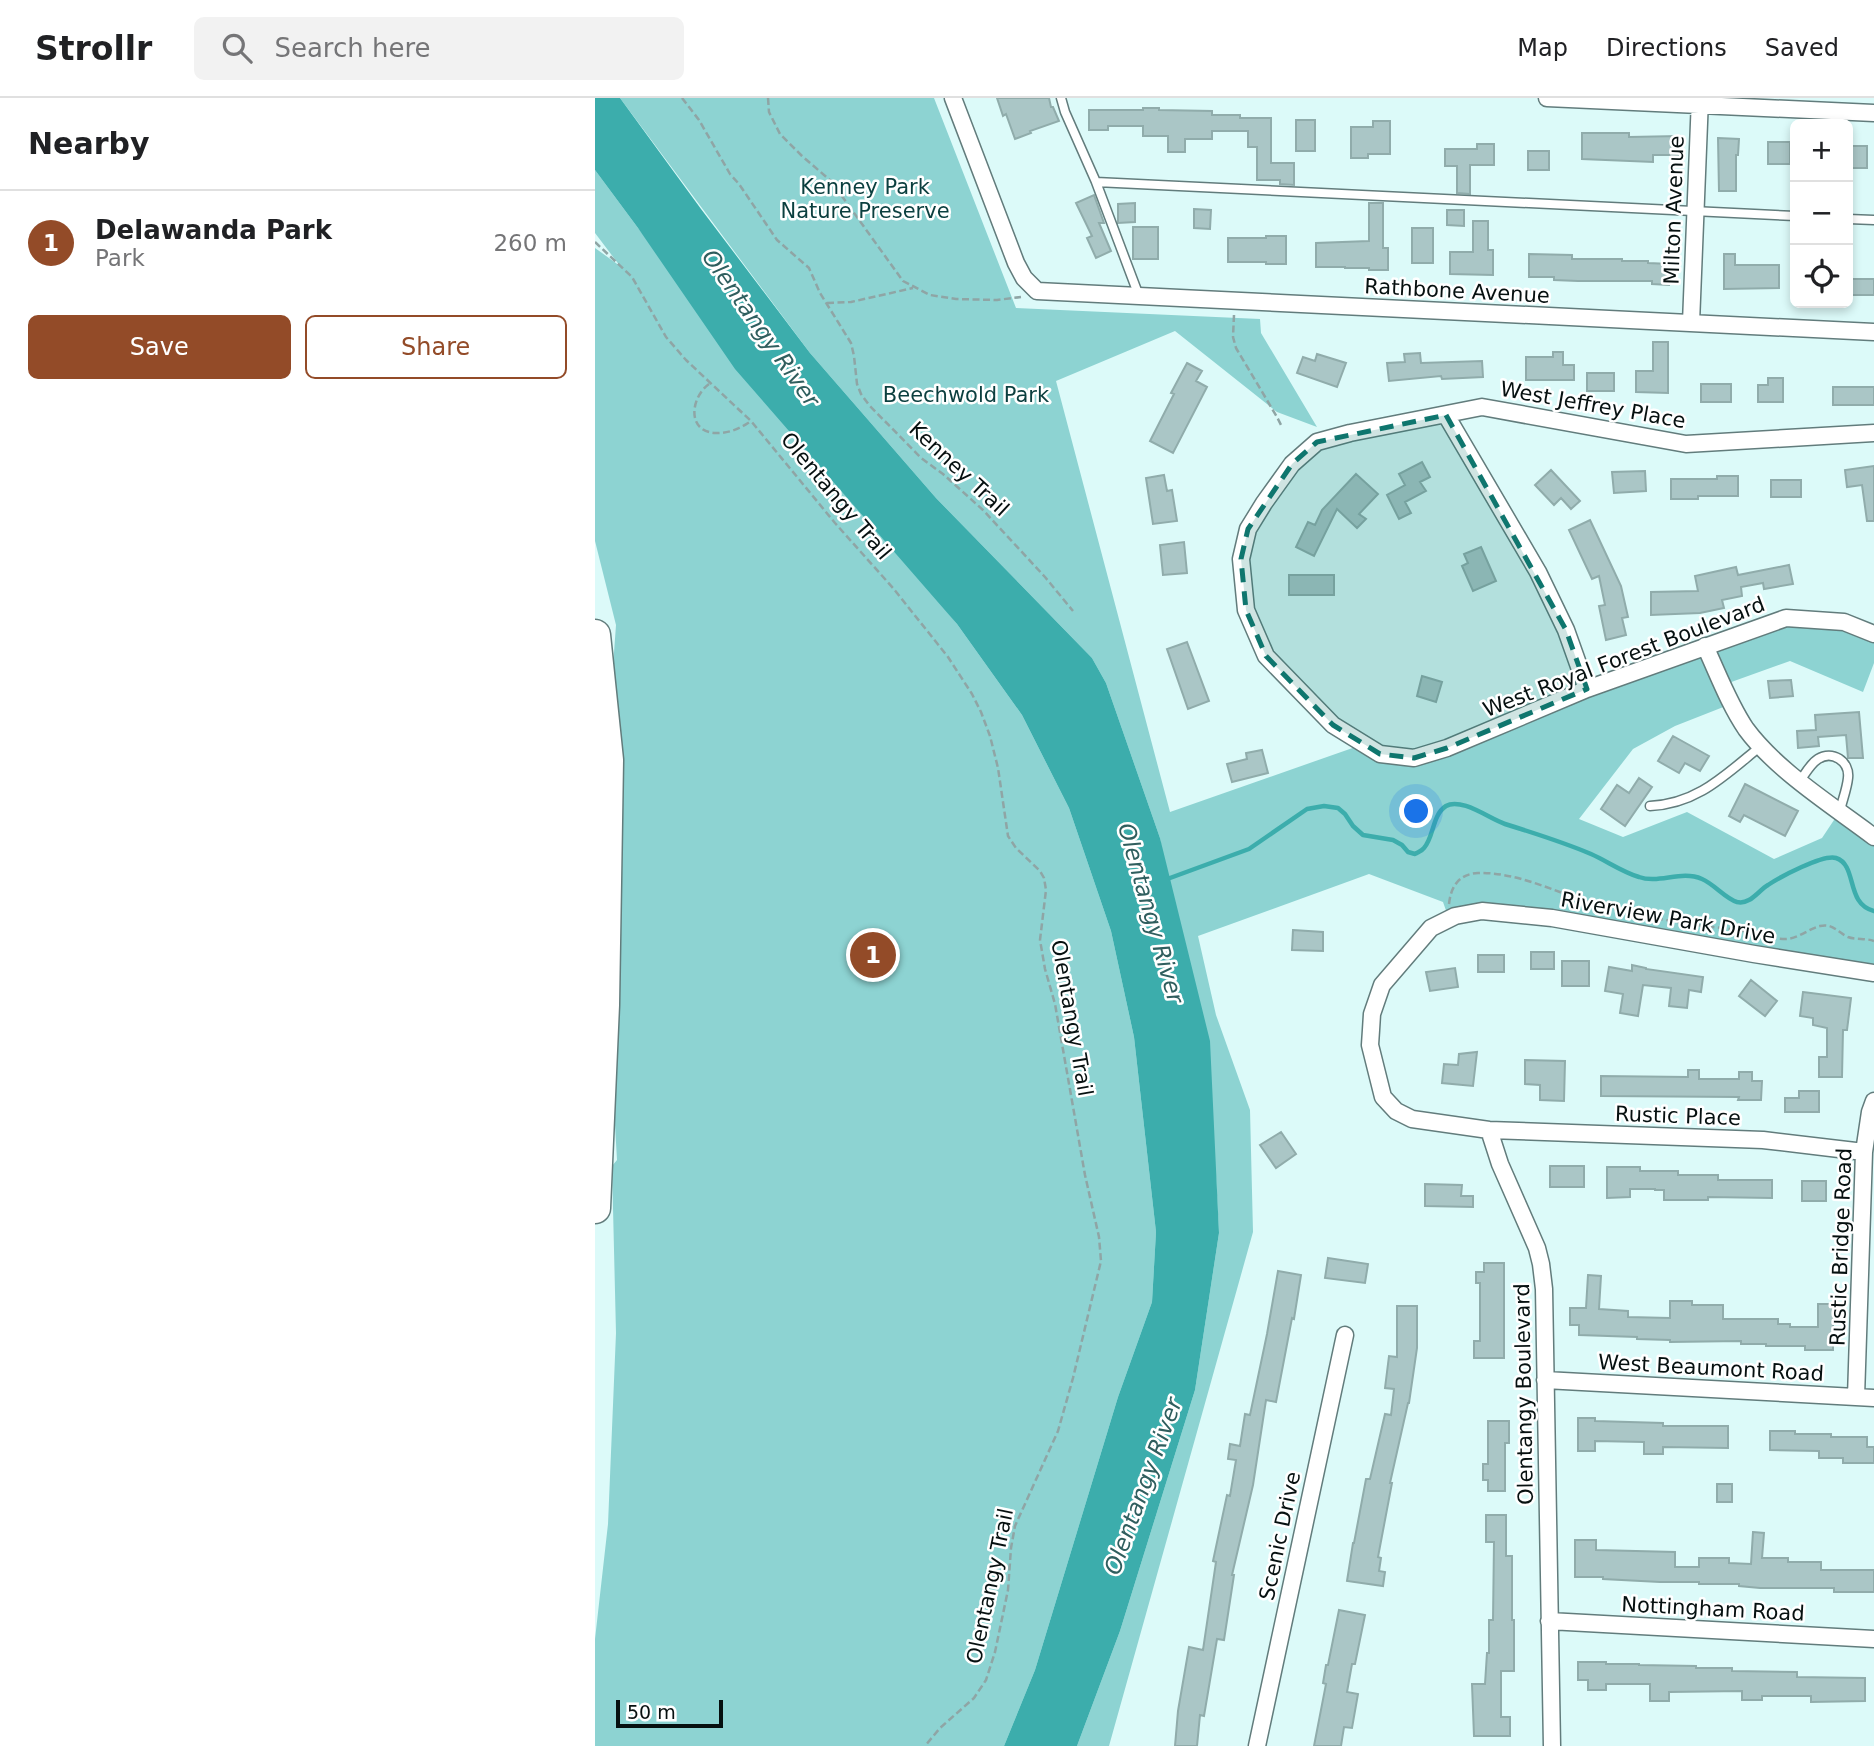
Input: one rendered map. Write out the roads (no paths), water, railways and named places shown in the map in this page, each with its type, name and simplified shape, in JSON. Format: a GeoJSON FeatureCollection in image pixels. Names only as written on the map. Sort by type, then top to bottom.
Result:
{"type":"FeatureCollection","features":[{"type":"Feature","properties":{"kind":"highway"},"geometry":{"type":"LineString","coordinates":[[595,635],[608,760],[604,1005],[595,1208]]}},
{"type":"Feature","properties":{"kind":"street","name":"Rathbone Avenue"},"geometry":{"type":"LineString","coordinates":[[953,98],[1016,263],[1024,278],[1037,291],[1874,332]]}},
{"type":"Feature","properties":{"kind":"street"},"geometry":{"type":"LineString","coordinates":[[1548,98],[1700,102],[1874,113]]}},
{"type":"Feature","properties":{"kind":"street","name":"Milton Avenue"},"geometry":{"type":"LineString","coordinates":[[1691,323],[1700,102]]}},
{"type":"Feature","properties":{"kind":"street","name":"West Jeffrey Place"},"geometry":{"type":"LineString","coordinates":[[1433,753],[1414,758],[1380,754],[1333,725],[1266,656],[1246,610],[1241,559],[1248,529],[1291,464],[1317,442],[1482,407],[1686,444],[1874,433]]}},
{"type":"Feature","properties":{"kind":"street"},"geometry":{"type":"LineString","coordinates":[[1446,415],[1538,572],[1566,630],[1587,689]]}},
{"type":"Feature","properties":{"kind":"street","name":"West Royal Forest Boulevard"},"geometry":{"type":"LineString","coordinates":[[1433,753],[1587,689],[1786,618],[1844,622],[1874,634]]}},
{"type":"Feature","properties":{"kind":"street"},"geometry":{"type":"LineString","coordinates":[[1705,646],[1731,704],[1768,754],[1874,837]]}},
{"type":"Feature","properties":{"kind":"street","name":"Riverview Park Drive"},"geometry":{"type":"LineString","coordinates":[[1489,1130],[1412,1119],[1396,1111],[1383,1097],[1370,1045],[1372,1014],[1382,985],[1431,928],[1452,917],[1482,911],[1552,918],[1874,973]]}},
{"type":"Feature","properties":{"kind":"street","name":"Rustic Bridge Road"},"geometry":{"type":"LineString","coordinates":[[1856,1397],[1864,1152],[1874,1101]]}},
{"type":"Feature","properties":{"kind":"street","name":"Rustic Place"},"geometry":{"type":"LineString","coordinates":[[1489,1130],[1763,1140],[1864,1152]]}},
{"type":"Feature","properties":{"kind":"street","name":"Olentangy Boulevard"},"geometry":{"type":"LineString","coordinates":[[1489,1130],[1500,1164],[1537,1248],[1544,1289],[1552,1746]]}},
{"type":"Feature","properties":{"kind":"street","name":"Scenic Drive"},"geometry":{"type":"LineString","coordinates":[[1257,1746],[1345,1335]]}},
{"type":"Feature","properties":{"kind":"street","name":"West Beaumont Road"},"geometry":{"type":"LineString","coordinates":[[1545,1380],[1874,1398]]}},
{"type":"Feature","properties":{"kind":"street","name":"Nottingham Road"},"geometry":{"type":"LineString","coordinates":[[1549,1621],[1874,1639]]}},
{"type":"Feature","properties":{"kind":"lane"},"geometry":{"type":"LineString","coordinates":[[1061,98],[1097,182],[1139,296]]}},
{"type":"Feature","properties":{"kind":"lane"},"geometry":{"type":"LineString","coordinates":[[1097,182],[1790,216]]}},
{"type":"Feature","properties":{"kind":"lane"},"geometry":{"type":"LineString","coordinates":[[1853,219],[1874,220]]}},
{"type":"Feature","properties":{"kind":"lane"},"geometry":{"type":"LineString","coordinates":[[1650,806],[1692,797],[1708,788],[1761,746]]}},
{"type":"Feature","properties":{"kind":"lane"},"geometry":{"type":"LineString","coordinates":[[1800,781],[1819,757],[1827,755],[1841,760],[1848,770],[1848,778],[1840,811]]}},
{"type":"Feature","properties":{"kind":"water","name":"Olentangy River"},"geometry":{"type":"Polygon","coordinates":[[[595,98],[620,98],[810,353],[936,498],[1092,658],[1106,683],[1160,838],[1210,1041],[1219,1233],[1195,1390],[1120,1631],[1077,1746],[1004,1746],[1035,1670],[1118,1397],[1152,1302],[1156,1232],[1134,1037],[1111,931],[1069,808],[1022,715],[957,624],[735,369],[595,170],[595,98]]]}},
{"type":"Feature","properties":{"kind":"waterway"},"geometry":{"type":"LineString","coordinates":[[1170,878],[1249,849],[1307,809],[1324,806],[1338,808],[1363,835],[1393,840],[1415,854],[1427,843],[1441,810],[1446,806],[1459,804],[1505,824],[1580,850],[1639,877],[1654,879],[1686,876],[1702,879],[1737,902],[1750,900],[1768,885],[1802,867],[1822,859],[1836,858],[1847,868],[1859,901],[1874,911]]}},
{"type":"Feature","properties":{"kind":"place","name":"Delawanda Park"},"geometry":{"type":"Point","coordinates":[873,955]}},
{"type":"Feature","properties":{"kind":"park label","name":"Kenney Park Nature Preserve"},"geometry":{"type":"Point","coordinates":[865,199]}},
{"type":"Feature","properties":{"kind":"park label","name":"Beechwold Park"},"geometry":{"type":"Point","coordinates":[966,395]}}]}
